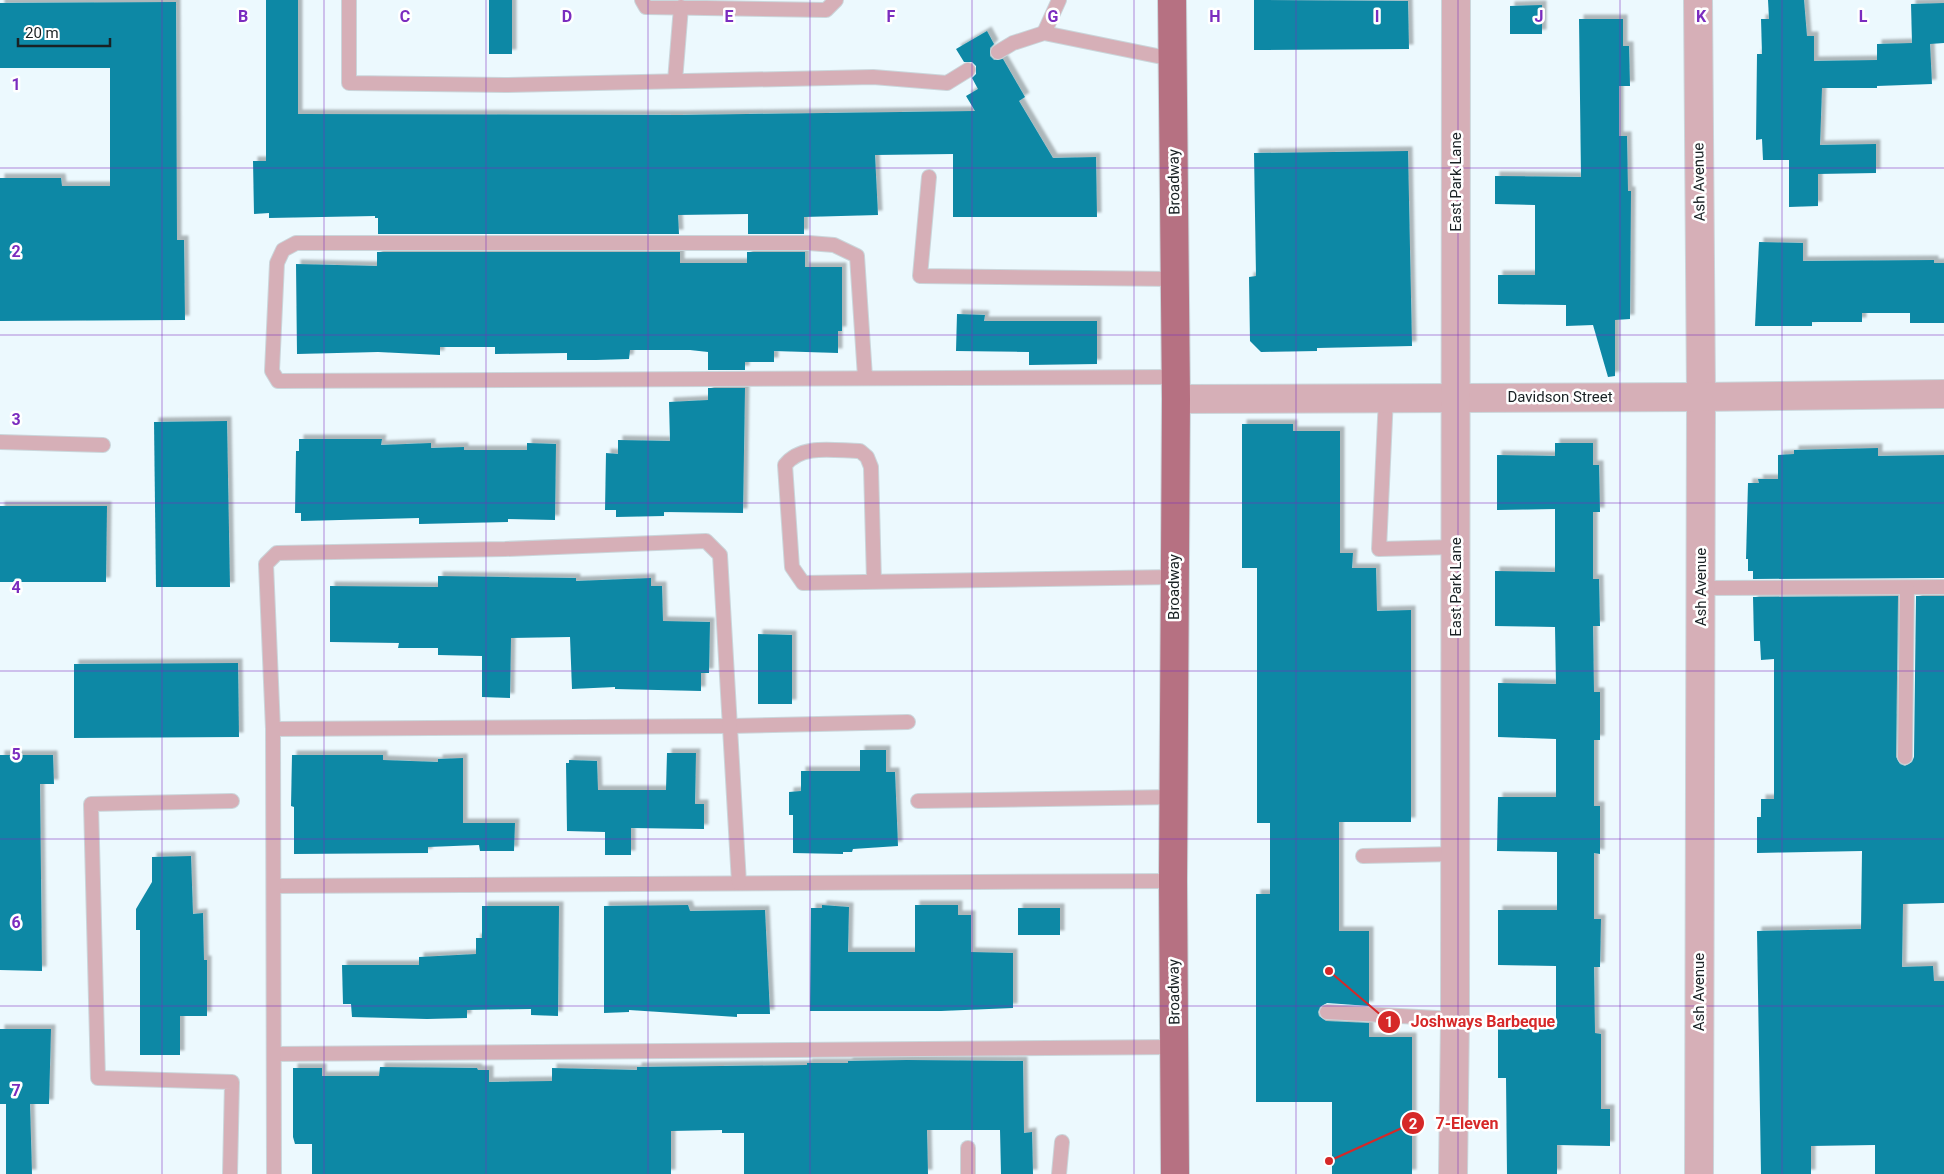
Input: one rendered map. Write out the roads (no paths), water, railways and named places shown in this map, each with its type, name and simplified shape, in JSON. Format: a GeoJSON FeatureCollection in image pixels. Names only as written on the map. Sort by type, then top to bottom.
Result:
{"type":"FeatureCollection","features":[{"type":"Feature","properties":{"kind":"main road","name":"Broadway"},"geometry":{"type":"LineString","coordinates":[[1172,0],[1176,388],[1173,881],[1175,1174]]}},
{"type":"Feature","properties":{"kind":"street","name":"East Park Lane"},"geometry":{"type":"LineString","coordinates":[[1453,1174],[1456,854],[1456,0]]}},
{"type":"Feature","properties":{"kind":"street","name":"Ash Avenue"},"geometry":{"type":"LineString","coordinates":[[1698,0],[1701,398],[1699,1174]]}},
{"type":"Feature","properties":{"kind":"street","name":"Davidson Street"},"geometry":{"type":"LineString","coordinates":[[1176,388],[1386,397],[1701,398],[1944,394]]}},
{"type":"Feature","properties":{"kind":"lane"},"geometry":{"type":"LineString","coordinates":[[350,0],[349,83],[505,85],[873,78],[947,82],[968,70]]}},
{"type":"Feature","properties":{"kind":"lane"},"geometry":{"type":"LineString","coordinates":[[642,0],[646,7],[826,10],[836,0]]}},
{"type":"Feature","properties":{"kind":"lane"},"geometry":{"type":"LineString","coordinates":[[1044,34],[1059,0]]}},
{"type":"Feature","properties":{"kind":"lane"},"geometry":{"type":"LineString","coordinates":[[675,81],[681,7]]}},
{"type":"Feature","properties":{"kind":"lane"},"geometry":{"type":"LineString","coordinates":[[998,52],[1013,43],[1044,34],[1172,59]]}},
{"type":"Feature","properties":{"kind":"lane"},"geometry":{"type":"LineString","coordinates":[[929,177],[920,276],[1174,279]]}},
{"type":"Feature","properties":{"kind":"lane"},"geometry":{"type":"LineString","coordinates":[[865,377],[857,256],[834,245],[809,243],[296,243],[284,250],[276,262],[272,371],[278,381],[865,377],[1176,388]]}},
{"type":"Feature","properties":{"kind":"lane"},"geometry":{"type":"LineString","coordinates":[[1386,397],[1379,549],[1456,547]]}},
{"type":"Feature","properties":{"kind":"lane"},"geometry":{"type":"LineString","coordinates":[[0,442],[104,445]]}},
{"type":"Feature","properties":{"kind":"lane"},"geometry":{"type":"LineString","coordinates":[[874,581],[871,467],[867,457],[860,451],[802,451],[791,457],[785,465],[792,567],[803,583],[1174,577]]}},
{"type":"Feature","properties":{"kind":"lane"},"geometry":{"type":"LineString","coordinates":[[274,1174],[275,886],[273,729],[266,564],[278,553],[505,549],[706,541],[720,555],[739,882]]}},
{"type":"Feature","properties":{"kind":"lane"},"geometry":{"type":"LineString","coordinates":[[1701,588],[1944,587]]}},
{"type":"Feature","properties":{"kind":"lane"},"geometry":{"type":"LineString","coordinates":[[1904,757],[1907,588]]}},
{"type":"Feature","properties":{"kind":"lane"},"geometry":{"type":"LineString","coordinates":[[273,729],[731,726],[908,722]]}},
{"type":"Feature","properties":{"kind":"lane"},"geometry":{"type":"LineString","coordinates":[[918,801],[1174,798]]}},
{"type":"Feature","properties":{"kind":"lane"},"geometry":{"type":"LineString","coordinates":[[230,1174],[232,1082],[98,1078],[91,804],[232,801]]}},
{"type":"Feature","properties":{"kind":"lane"},"geometry":{"type":"LineString","coordinates":[[1363,856],[1456,854]]}},
{"type":"Feature","properties":{"kind":"lane"},"geometry":{"type":"LineString","coordinates":[[275,886],[1173,881]]}},
{"type":"Feature","properties":{"kind":"lane"},"geometry":{"type":"LineString","coordinates":[[1328,1012],[1455,1019]]}},
{"type":"Feature","properties":{"kind":"lane"},"geometry":{"type":"LineString","coordinates":[[274,1054],[1175,1047]]}},
{"type":"Feature","properties":{"kind":"lane"},"geometry":{"type":"LineString","coordinates":[[1059,1174],[1062,1142]]}},
{"type":"Feature","properties":{"kind":"lane"},"geometry":{"type":"LineString","coordinates":[[968,1148],[968,1174]]}},
{"type":"Feature","properties":{"kind":"place","name":"Joshways Barbeque"},"geometry":{"type":"Point","coordinates":[1329,971]}},
{"type":"Feature","properties":{"kind":"place","name":"7-Eleven"},"geometry":{"type":"Point","coordinates":[1329,1161]}}]}
